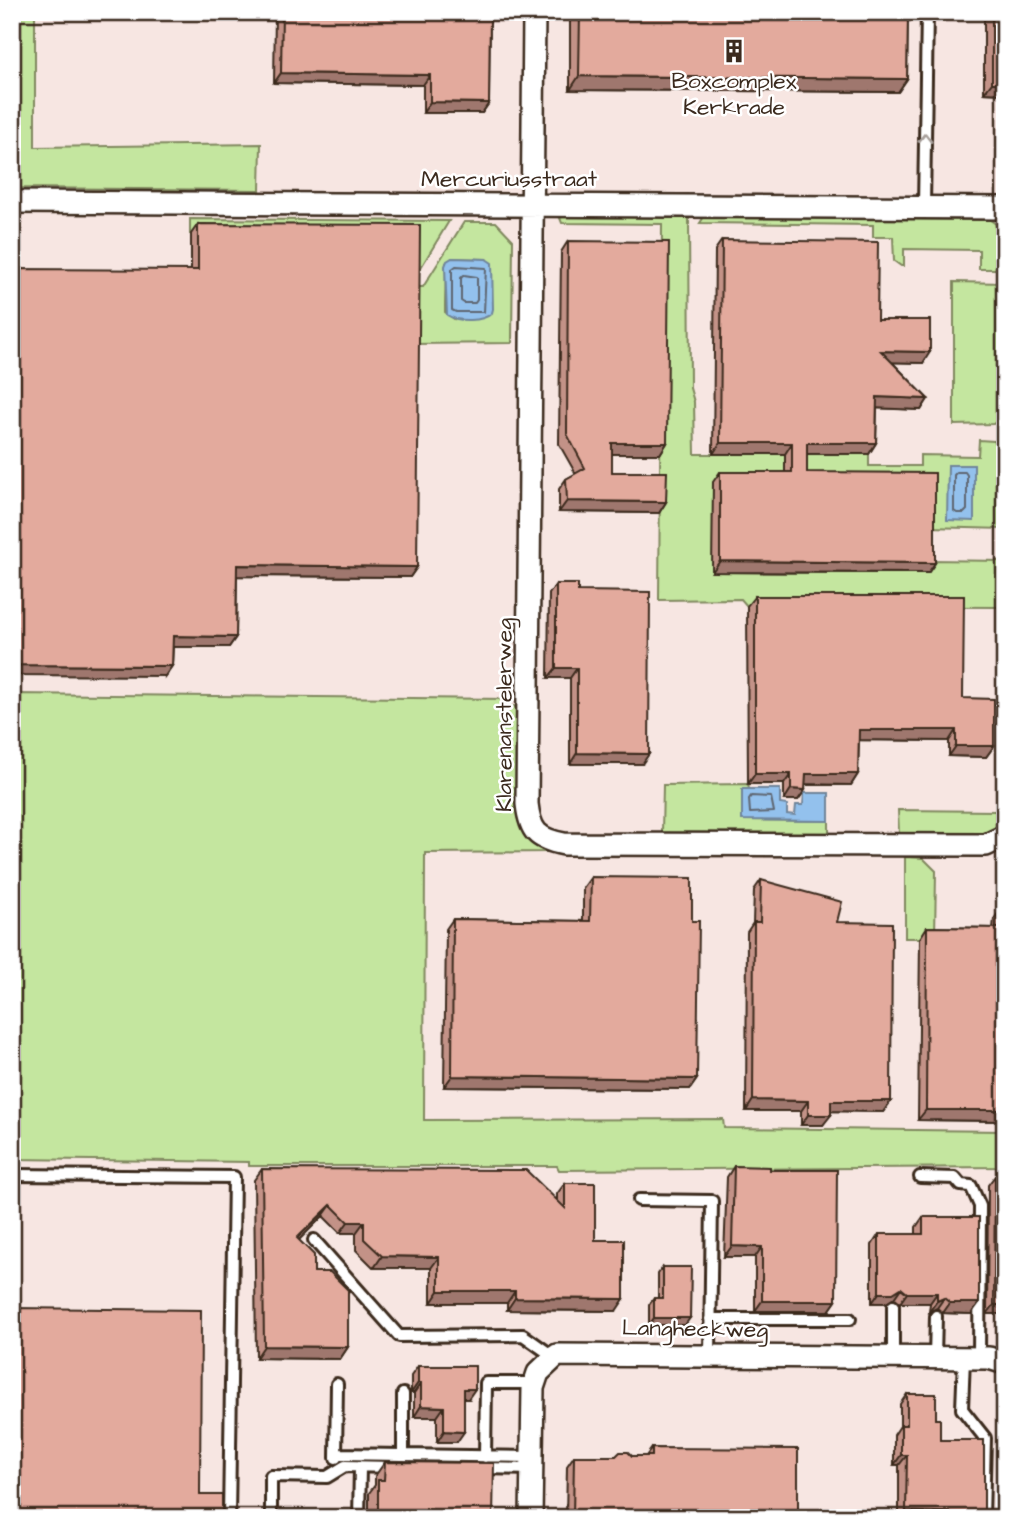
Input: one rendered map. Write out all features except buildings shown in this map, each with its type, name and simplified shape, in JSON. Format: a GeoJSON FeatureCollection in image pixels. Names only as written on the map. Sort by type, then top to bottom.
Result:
{"type":"FeatureCollection","features":[{"type":"Feature","properties":{"kind":"street"},"geometry":{"type":"LineString","coordinates":[[532,205],[534,12]]}},
{"type":"Feature","properties":{"kind":"street","name":"Mercuriusstraat"},"geometry":{"type":"LineString","coordinates":[[12,202],[1005,208]]}},
{"type":"Feature","properties":{"kind":"street","name":"Klarenanstelerweg"},"geometry":{"type":"LineString","coordinates":[[532,205],[527,804],[531,827],[548,841],[564,844],[986,845],[1005,836]]}},
{"type":"Feature","properties":{"kind":"street","name":"Langheckweg"},"geometry":{"type":"LineString","coordinates":[[554,1357],[569,1354],[935,1357],[972,1358],[1005,1363]]}},
{"type":"Feature","properties":{"kind":"street"},"geometry":{"type":"LineString","coordinates":[[531,1518],[534,1384],[538,1373],[554,1357]]}},
{"type":"Feature","properties":{"kind":"lane"},"geometry":{"type":"LineString","coordinates":[[924,206],[927,12]]}},
{"type":"Feature","properties":{"kind":"lane"},"geometry":{"type":"LineString","coordinates":[[12,1175],[234,1177],[229,1518]]}},
{"type":"Feature","properties":{"kind":"lane"},"geometry":{"type":"LineString","coordinates":[[920,1177],[955,1178],[961,1185],[971,1186],[980,1206],[972,1358],[962,1409],[985,1438],[983,1518]]}},
{"type":"Feature","properties":{"kind":"lane"},"geometry":{"type":"LineString","coordinates":[[639,1200],[712,1201],[710,1355]]}},
{"type":"Feature","properties":{"kind":"lane"},"geometry":{"type":"LineString","coordinates":[[314,1240],[399,1336],[523,1335],[554,1357]]}},
{"type":"Feature","properties":{"kind":"lane"},"geometry":{"type":"LineString","coordinates":[[893,1306],[893,1357]]}},
{"type":"Feature","properties":{"kind":"lane"},"geometry":{"type":"LineString","coordinates":[[935,1357],[936,1316]]}},
{"type":"Feature","properties":{"kind":"lane"},"geometry":{"type":"LineString","coordinates":[[710,1320],[850,1320]]}},
{"type":"Feature","properties":{"kind":"lane"},"geometry":{"type":"LineString","coordinates":[[485,1457],[486,1382],[534,1384]]}},
{"type":"Feature","properties":{"kind":"lane"},"geometry":{"type":"LineString","coordinates":[[336,1471],[337,1384]]}},
{"type":"Feature","properties":{"kind":"lane"},"geometry":{"type":"LineString","coordinates":[[403,1394],[403,1455]]}},
{"type":"Feature","properties":{"kind":"lane"},"geometry":{"type":"LineString","coordinates":[[336,1454],[485,1457],[532,1463]]}},
{"type":"Feature","properties":{"kind":"lane"},"geometry":{"type":"LineString","coordinates":[[470,1468],[532,1463]]}},
{"type":"Feature","properties":{"kind":"lane"},"geometry":{"type":"LineString","coordinates":[[271,1518],[271,1476],[327,1476],[345,1466],[401,1467]]}},
{"type":"Feature","properties":{"kind":"lane"},"geometry":{"type":"LineString","coordinates":[[359,1518],[360,1467]]}},
{"type":"Feature","properties":{"kind":"shaded area"},"geometry":{"type":"Polygon","coordinates":[[[12,12],[1005,12],[1005,1518],[12,1518],[12,1159],[249,1162],[250,1166],[424,1120],[425,853],[546,851],[526,836],[517,817],[516,711],[506,708],[506,699],[12,697],[12,12]]]}},
{"type":"Feature","properties":{"kind":"green space"},"geometry":{"type":"Polygon","coordinates":[[[12,12],[35,12],[35,147],[261,144],[260,190],[12,188],[12,12]]]}},
{"type":"Feature","properties":{"kind":"green space"},"geometry":{"type":"Polygon","coordinates":[[[704,217],[990,220],[1005,230],[1005,269],[979,269],[979,250],[904,249],[904,266],[901,266],[894,261],[893,237],[873,237],[873,225],[700,223],[704,217]]]}},
{"type":"Feature","properties":{"kind":"green space"},"geometry":{"type":"Polygon","coordinates":[[[560,218],[689,218],[690,388],[694,402],[695,454],[785,454],[785,483],[712,572],[927,573],[928,560],[1005,561],[1005,811],[992,830],[971,835],[899,834],[898,810],[997,811],[1000,808],[999,607],[747,606],[741,599],[659,600],[662,224],[562,223],[560,218]]]}},
{"type":"Feature","properties":{"kind":"green space"},"geometry":{"type":"Polygon","coordinates":[[[190,219],[449,221],[417,274],[413,236],[190,234],[190,219]]]}},
{"type":"Feature","properties":{"kind":"green space"},"geometry":{"type":"Polygon","coordinates":[[[464,222],[496,222],[513,240],[512,343],[412,344],[412,287],[423,287],[464,222]],[[452,258],[446,263],[445,312],[454,319],[486,259],[452,258]]]}},
{"type":"Feature","properties":{"kind":"green space"},"geometry":{"type":"Polygon","coordinates":[[[954,282],[1005,283],[1005,416],[993,424],[954,425],[954,282]]]}},
{"type":"Feature","properties":{"kind":"green space"},"geometry":{"type":"Polygon","coordinates":[[[979,440],[994,441],[1005,450],[1005,529],[928,527],[800,483],[800,454],[869,454],[869,466],[920,466],[920,455],[978,456],[979,440]]]}},
{"type":"Feature","properties":{"kind":"green space"},"geometry":{"type":"Polygon","coordinates":[[[12,694],[506,699],[507,707],[515,706],[516,711],[517,817],[528,838],[548,852],[425,853],[424,1120],[723,1119],[724,1128],[1005,1131],[1005,1167],[559,1170],[557,1166],[249,1166],[249,1162],[12,1159],[12,694]]]}},
{"type":"Feature","properties":{"kind":"green space"},"geometry":{"type":"Polygon","coordinates":[[[748,784],[749,789],[742,789],[742,820],[829,821],[829,834],[662,833],[663,785],[748,784]]]}},
{"type":"Feature","properties":{"kind":"green space"},"geometry":{"type":"Polygon","coordinates":[[[905,857],[923,858],[936,871],[935,938],[905,938],[905,857]]]}},
{"type":"Feature","properties":{"kind":"water"},"geometry":{"type":"Polygon","coordinates":[[[452,258],[486,259],[492,263],[493,309],[488,316],[470,320],[447,315],[445,266],[452,258]]]}},
{"type":"Feature","properties":{"kind":"water"},"geometry":{"type":"Polygon","coordinates":[[[948,465],[974,465],[974,521],[947,520],[948,465]]]}},
{"type":"Feature","properties":{"kind":"water"},"geometry":{"type":"Polygon","coordinates":[[[742,789],[780,789],[780,804],[787,805],[787,814],[795,815],[796,805],[803,805],[804,793],[829,793],[829,821],[742,820],[742,789]]]}},
{"type":"Feature","properties":{"kind":"place","name":"Boxcomplex Kerkrade"},"geometry":{"type":"Point","coordinates":[734,51]}}]}
